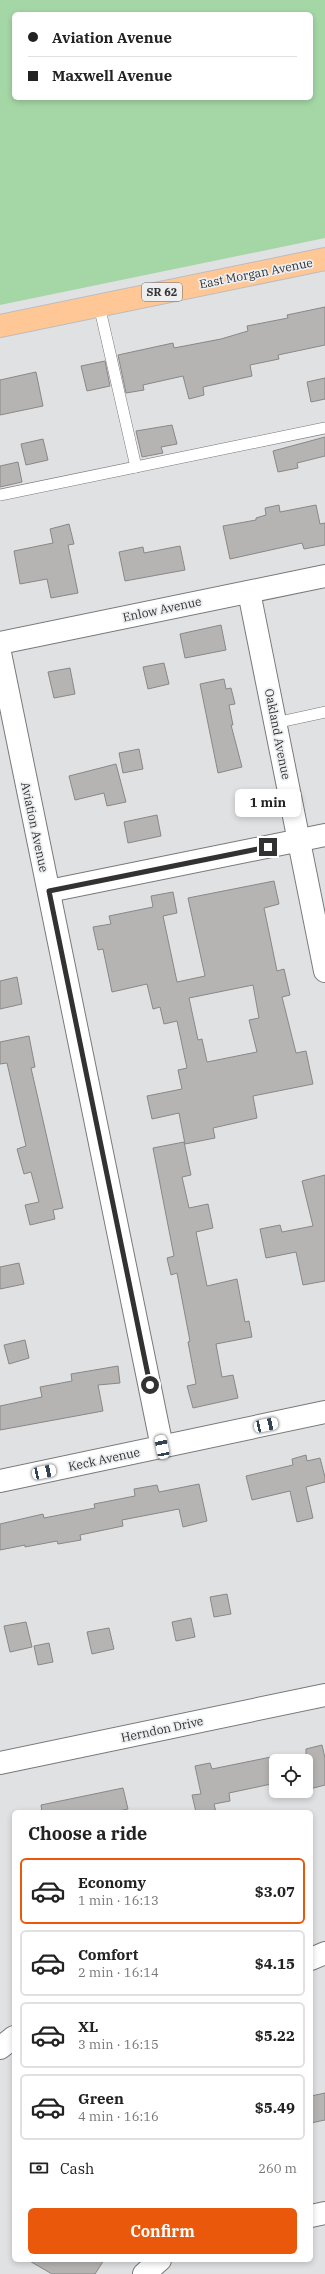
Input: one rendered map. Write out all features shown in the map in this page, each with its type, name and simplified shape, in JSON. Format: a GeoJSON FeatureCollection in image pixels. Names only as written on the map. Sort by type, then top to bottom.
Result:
{"type":"FeatureCollection","features":[{"type":"Feature","properties":{"kind":"main road","name":"East Morgan Avenue"},"geometry":{"type":"LineString","coordinates":[[0,326],[325,259]]}},
{"type":"Feature","properties":{"kind":"street","name":"Enlow Avenue"},"geometry":{"type":"LineString","coordinates":[[0,643],[325,576]]}},
{"type":"Feature","properties":{"kind":"street","name":"Oakland Avenue"},"geometry":{"type":"LineString","coordinates":[[249,592],[325,970]]}},
{"type":"Feature","properties":{"kind":"street","name":"Aviation Avenue"},"geometry":{"type":"LineString","coordinates":[[0,653],[162,1447]]}},
{"type":"Feature","properties":{"kind":"street"},"geometry":{"type":"LineString","coordinates":[[49,891],[325,835]]}},
{"type":"Feature","properties":{"kind":"street","name":"Keck Avenue"},"geometry":{"type":"LineString","coordinates":[[0,1481],[325,1412]]}},
{"type":"Feature","properties":{"kind":"street","name":"Herndon Drive"},"geometry":{"type":"LineString","coordinates":[[0,1763],[325,1695]]}},
{"type":"Feature","properties":{"kind":"street"},"geometry":{"type":"LineString","coordinates":[[313,1957],[325,1953]]}},
{"type":"Feature","properties":{"kind":"street"},"geometry":{"type":"LineString","coordinates":[[0,2048],[12,2039]]}},
{"type":"Feature","properties":{"kind":"street"},"geometry":{"type":"LineString","coordinates":[[313,2216],[325,2213]]}},
{"type":"Feature","properties":{"kind":"street"},"geometry":{"type":"LineString","coordinates":[[144,2274],[158,2262]]}},
{"type":"Feature","properties":{"kind":"lane"},"geometry":{"type":"LineString","coordinates":[[99,305],[136,467]]}},
{"type":"Feature","properties":{"kind":"lane"},"geometry":{"type":"LineString","coordinates":[[0,495],[325,428]]}},
{"type":"Feature","properties":{"kind":"lane"},"geometry":{"type":"LineString","coordinates":[[275,723],[325,712]]}},
{"type":"Feature","properties":{"kind":"green space"},"geometry":{"type":"Polygon","coordinates":[[[0,0],[325,0],[325,238],[0,305],[0,0]]]}},
{"type":"Feature","properties":{"kind":"building"},"geometry":{"type":"Polygon","coordinates":[[[325,307],[325,345],[278,355],[279,359],[250,365],[252,376],[203,387],[204,395],[189,399],[183,376],[143,385],[144,390],[126,393],[118,355],[173,343],[174,348],[221,339],[248,331],[247,326],[288,318],[287,315],[325,307]]]}},
{"type":"Feature","properties":{"kind":"building"},"geometry":{"type":"Polygon","coordinates":[[[105,361],[110,386],[87,391],[81,366],[105,361]]]}},
{"type":"Feature","properties":{"kind":"building"},"geometry":{"type":"Polygon","coordinates":[[[36,372],[43,406],[0,415],[0,380],[36,372]]]}},
{"type":"Feature","properties":{"kind":"building"},"geometry":{"type":"Polygon","coordinates":[[[325,378],[325,399],[311,402],[307,382],[325,378]]]}},
{"type":"Feature","properties":{"kind":"building"},"geometry":{"type":"Polygon","coordinates":[[[172,425],[177,444],[161,447],[163,453],[142,457],[136,431],[172,425]]]}},
{"type":"Feature","properties":{"kind":"building"},"geometry":{"type":"Polygon","coordinates":[[[325,437],[325,456],[297,463],[298,468],[278,472],[273,451],[325,437]]]}},
{"type":"Feature","properties":{"kind":"building"},"geometry":{"type":"Polygon","coordinates":[[[43,439],[48,460],[26,465],[21,444],[43,439]]]}},
{"type":"Feature","properties":{"kind":"building"},"geometry":{"type":"Polygon","coordinates":[[[18,462],[22,482],[0,487],[0,466],[18,462]]]}},
{"type":"Feature","properties":{"kind":"building"},"geometry":{"type":"Polygon","coordinates":[[[279,505],[280,512],[316,505],[320,524],[325,523],[325,545],[304,549],[302,543],[230,559],[223,526],[256,520],[256,518],[266,515],[265,508],[279,505]]]}},
{"type":"Feature","properties":{"kind":"building"},"geometry":{"type":"Polygon","coordinates":[[[69,524],[74,544],[68,545],[78,593],[51,598],[47,579],[20,584],[14,551],[53,543],[50,529],[69,524]]]}},
{"type":"Feature","properties":{"kind":"building"},"geometry":{"type":"Polygon","coordinates":[[[180,546],[185,570],[125,581],[119,552],[143,547],[144,553],[180,546]]]}},
{"type":"Feature","properties":{"kind":"building"},"geometry":{"type":"Polygon","coordinates":[[[221,625],[226,650],[185,658],[180,634],[221,625]]]}},
{"type":"Feature","properties":{"kind":"building"},"geometry":{"type":"Polygon","coordinates":[[[164,663],[169,684],[148,689],[143,667],[164,663]]]}},
{"type":"Feature","properties":{"kind":"building"},"geometry":{"type":"Polygon","coordinates":[[[70,668],[75,694],[54,698],[48,672],[70,668]]]}},
{"type":"Feature","properties":{"kind":"building"},"geometry":{"type":"Polygon","coordinates":[[[224,679],[226,689],[231,688],[235,704],[229,705],[233,725],[231,725],[242,767],[218,773],[200,684],[224,679]]]}},
{"type":"Feature","properties":{"kind":"building"},"geometry":{"type":"Polygon","coordinates":[[[139,749],[143,769],[123,773],[119,753],[139,749]]]}},
{"type":"Feature","properties":{"kind":"building"},"geometry":{"type":"Polygon","coordinates":[[[116,764],[126,802],[107,806],[104,793],[75,800],[69,776],[116,764]]]}},
{"type":"Feature","properties":{"kind":"building"},"geometry":{"type":"Polygon","coordinates":[[[157,815],[161,836],[128,843],[124,822],[157,815]]]}},
{"type":"Feature","properties":{"kind":"building"},"geometry":{"type":"Polygon","coordinates":[[[274,881],[279,904],[264,908],[277,971],[284,969],[290,995],[282,997],[296,1053],[306,1051],[313,1084],[253,1096],[257,1118],[213,1128],[215,1138],[185,1144],[179,1113],[152,1119],[147,1096],[182,1089],[178,1070],[187,1068],[177,1021],[164,1024],[160,1007],[153,1009],[147,984],[112,992],[103,949],[98,950],[93,927],[111,924],[109,916],[153,907],[151,896],[173,892],[177,913],[163,916],[177,982],[205,976],[188,898],[274,881]],[[253,985],[189,998],[198,1040],[202,1039],[207,1062],[257,1052],[249,1020],[259,1018],[253,985]]]}},
{"type":"Feature","properties":{"kind":"building"},"geometry":{"type":"Polygon","coordinates":[[[17,977],[22,1004],[0,1009],[0,981],[17,977]]]}},
{"type":"Feature","properties":{"kind":"building"},"geometry":{"type":"Polygon","coordinates":[[[29,1036],[35,1067],[31,1068],[63,1208],[53,1210],[55,1219],[30,1225],[25,1205],[39,1202],[31,1172],[24,1174],[17,1149],[26,1146],[7,1063],[0,1064],[0,1042],[29,1036]]]}},
{"type":"Feature","properties":{"kind":"building"},"geometry":{"type":"Polygon","coordinates":[[[184,1142],[191,1175],[182,1177],[189,1208],[208,1204],[213,1228],[196,1232],[207,1286],[237,1279],[245,1322],[249,1321],[252,1337],[216,1344],[222,1377],[233,1375],[238,1398],[193,1408],[187,1386],[196,1384],[188,1342],[190,1341],[177,1273],[171,1275],[167,1258],[174,1256],[153,1148],[184,1142]]]}},
{"type":"Feature","properties":{"kind":"building"},"geometry":{"type":"Polygon","coordinates":[[[325,1175],[325,1281],[303,1285],[296,1252],[266,1258],[260,1229],[280,1225],[282,1232],[313,1226],[302,1181],[325,1175]]]}},
{"type":"Feature","properties":{"kind":"building"},"geometry":{"type":"Polygon","coordinates":[[[19,1263],[24,1284],[0,1289],[0,1267],[19,1263]]]}},
{"type":"Feature","properties":{"kind":"building"},"geometry":{"type":"Polygon","coordinates":[[[25,1340],[29,1358],[9,1364],[4,1345],[25,1340]]]}},
{"type":"Feature","properties":{"kind":"building"},"geometry":{"type":"Polygon","coordinates":[[[118,1366],[120,1383],[98,1385],[103,1411],[0,1430],[0,1406],[42,1397],[40,1387],[72,1381],[71,1374],[118,1366]]]}},
{"type":"Feature","properties":{"kind":"building"},"geometry":{"type":"Polygon","coordinates":[[[306,1455],[307,1461],[320,1458],[325,1477],[325,1482],[306,1487],[313,1518],[297,1522],[290,1491],[252,1500],[246,1476],[293,1465],[292,1459],[306,1455]]]}},
{"type":"Feature","properties":{"kind":"building"},"geometry":{"type":"Polygon","coordinates":[[[199,1484],[207,1521],[183,1527],[179,1509],[122,1520],[123,1526],[80,1535],[81,1540],[58,1544],[57,1541],[0,1550],[0,1524],[43,1514],[44,1518],[95,1508],[94,1504],[135,1496],[134,1489],[157,1485],[159,1492],[199,1484]]]}},
{"type":"Feature","properties":{"kind":"building"},"geometry":{"type":"Polygon","coordinates":[[[227,1594],[231,1614],[214,1617],[210,1597],[227,1594]]]}},
{"type":"Feature","properties":{"kind":"building"},"geometry":{"type":"Polygon","coordinates":[[[191,1618],[195,1637],[176,1641],[172,1622],[191,1618]]]}},
{"type":"Feature","properties":{"kind":"building"},"geometry":{"type":"Polygon","coordinates":[[[26,1622],[32,1647],[10,1652],[4,1626],[26,1622]]]}},
{"type":"Feature","properties":{"kind":"building"},"geometry":{"type":"Polygon","coordinates":[[[109,1628],[114,1649],[92,1654],[87,1632],[109,1628]]]}},
{"type":"Feature","properties":{"kind":"building"},"geometry":{"type":"Polygon","coordinates":[[[49,1643],[53,1662],[38,1665],[34,1646],[49,1643]]]}},
{"type":"Feature","properties":{"kind":"building"},"geometry":{"type":"Polygon","coordinates":[[[322,1745],[325,1758],[325,1785],[313,1788],[313,1754],[306,1754],[306,1749],[322,1745]]]}},
{"type":"Feature","properties":{"kind":"building"},"geometry":{"type":"Polygon","coordinates":[[[269,1757],[269,1784],[229,1793],[230,1801],[214,1804],[216,1810],[196,1810],[192,1795],[201,1794],[195,1766],[210,1763],[212,1769],[269,1757]]]}},
{"type":"Feature","properties":{"kind":"building"},"geometry":{"type":"Polygon","coordinates":[[[123,1788],[128,1809],[42,1810],[41,1805],[123,1788]]]}},
{"type":"Feature","properties":{"kind":"building"},"geometry":{"type":"Polygon","coordinates":[[[325,2093],[325,2120],[313,2123],[313,2096],[325,2093]]]}},
{"type":"Feature","properties":{"kind":"building"},"geometry":{"type":"Polygon","coordinates":[[[31,2262],[103,2262],[95,2274],[52,2274],[31,2262]]]}},
{"type":"Feature","properties":{"kind":"route"},"geometry":{"type":"LineString","coordinates":[[150,1385],[49,891],[268,847]]}}]}
